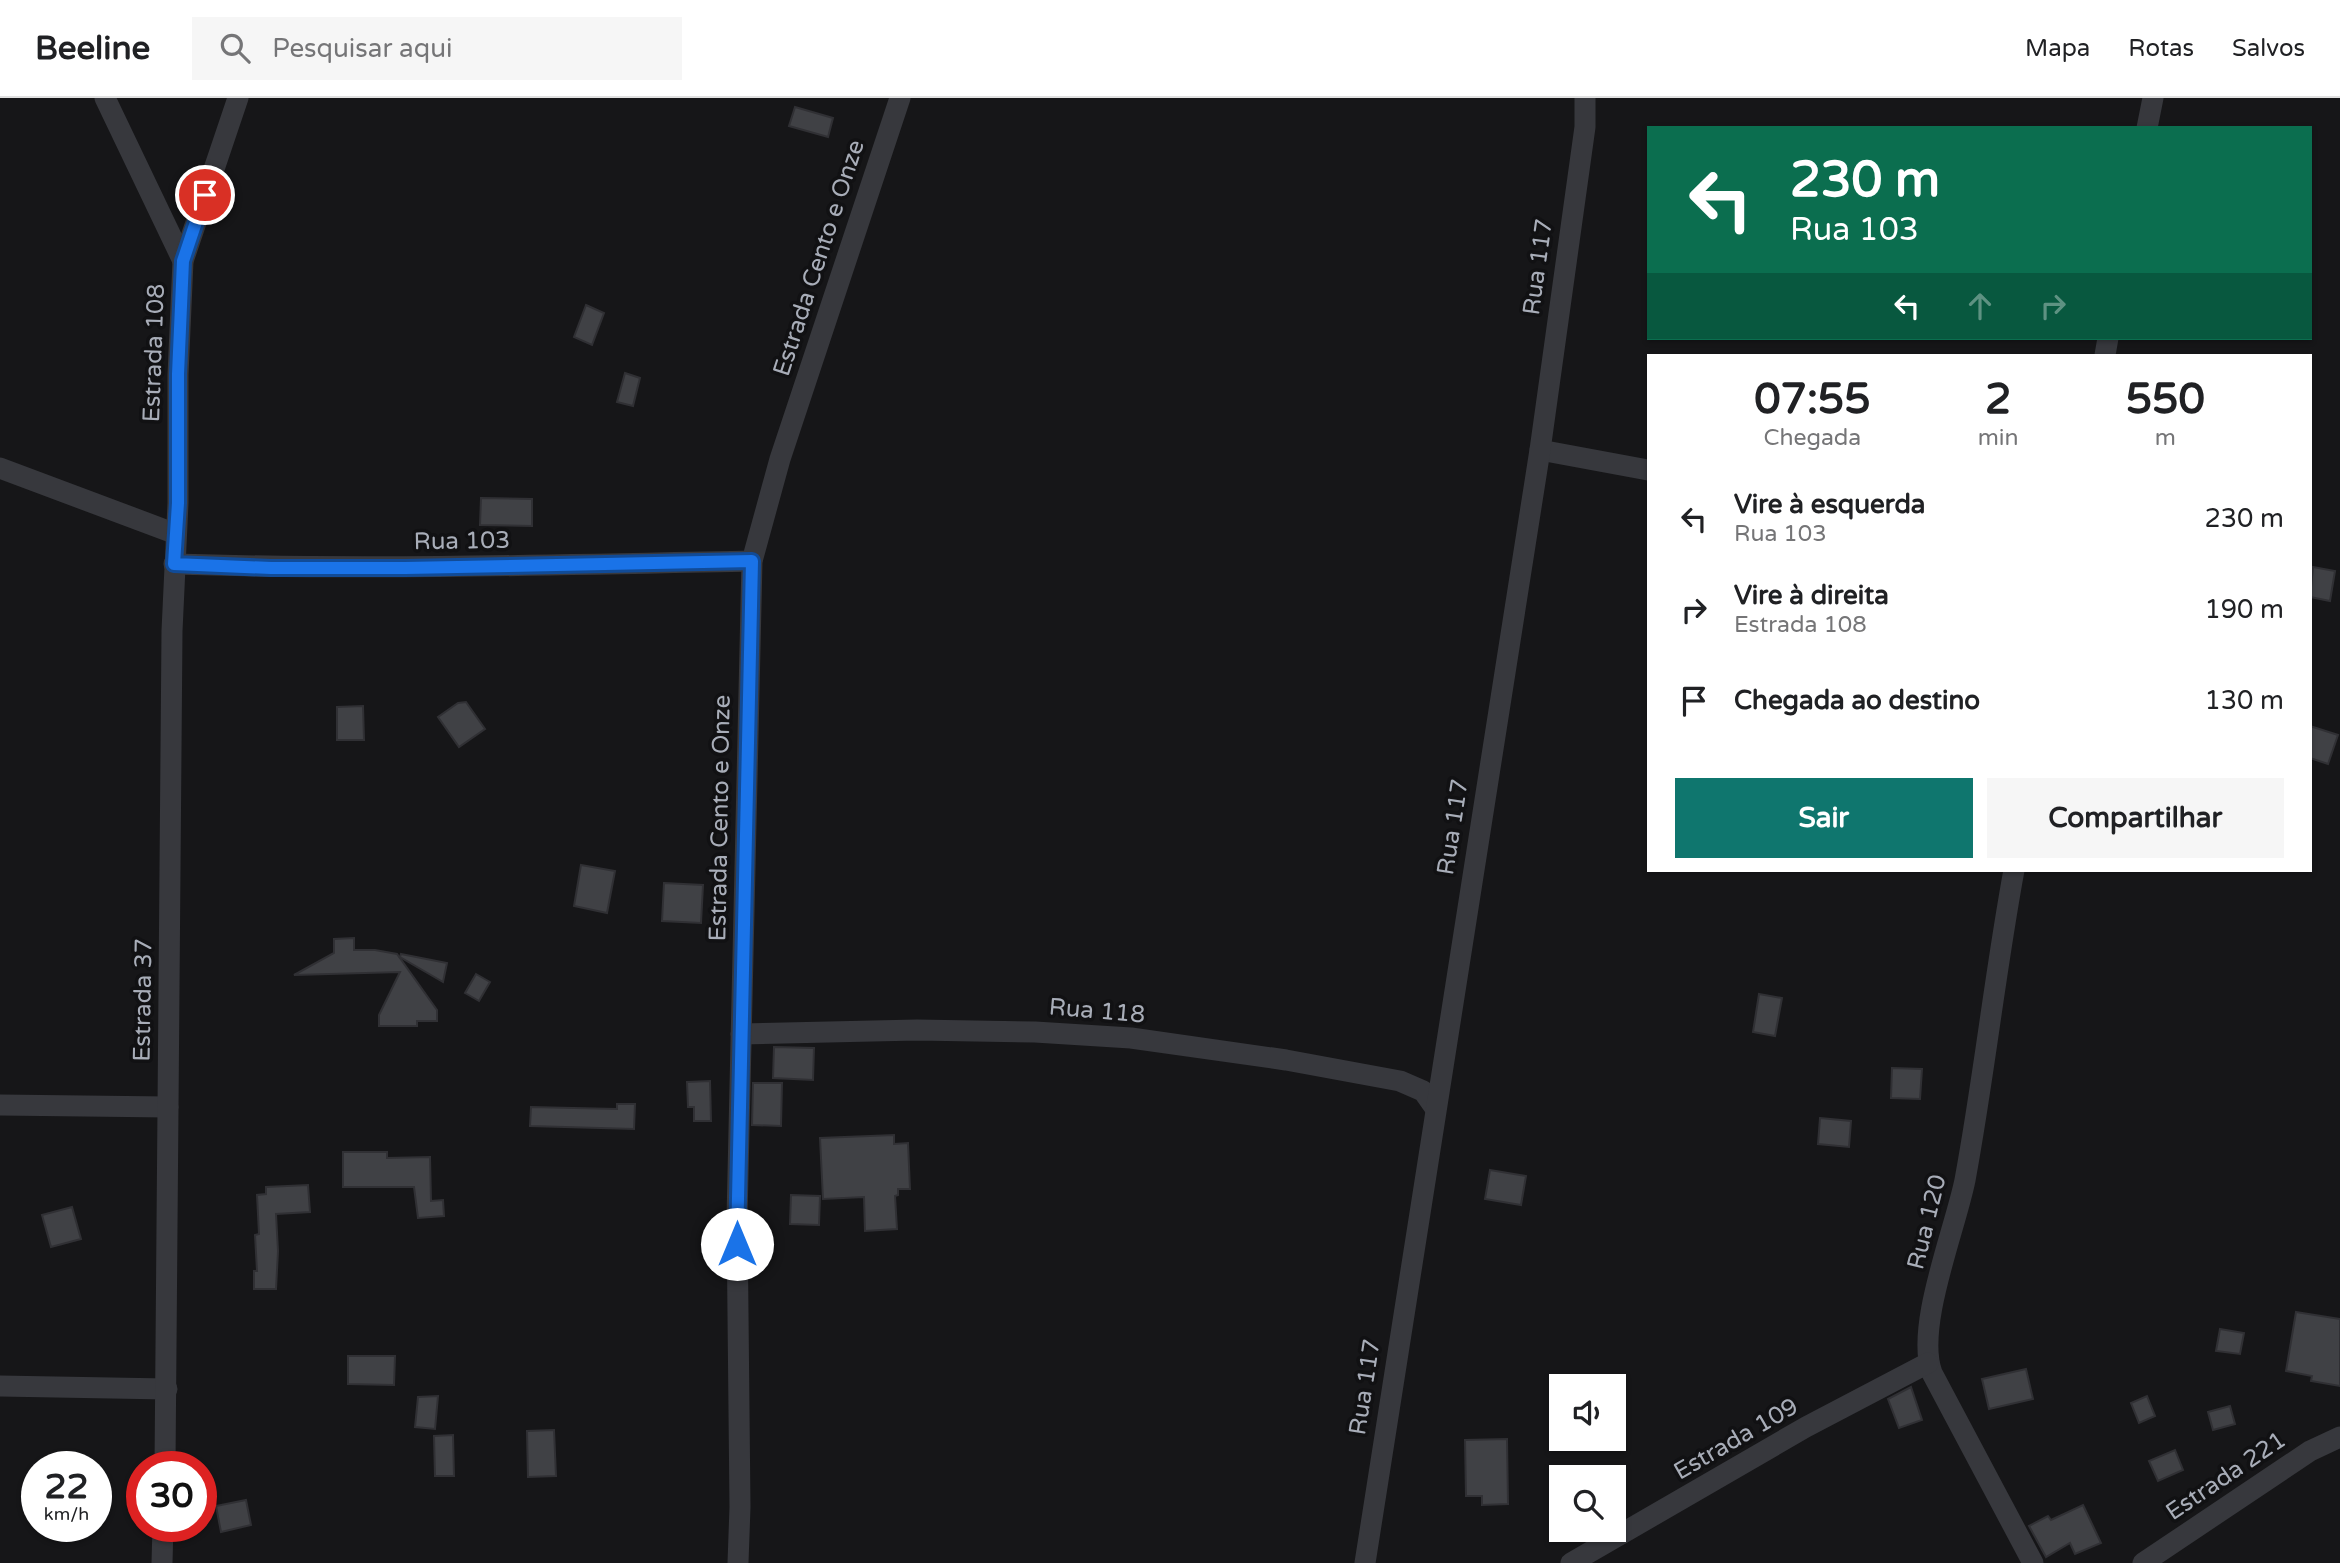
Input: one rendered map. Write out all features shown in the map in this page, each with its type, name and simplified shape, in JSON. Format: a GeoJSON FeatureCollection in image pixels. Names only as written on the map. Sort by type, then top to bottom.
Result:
{"type":"FeatureCollection","features":[{"type":"Feature","properties":{"kind":"street"},"geometry":{"type":"LineString","coordinates":[[105,98],[183,261]]}},
{"type":"Feature","properties":{"kind":"street","name":"Estrada 108"},"geometry":{"type":"LineString","coordinates":[[176,534],[178,374],[183,261],[238,98]]}},
{"type":"Feature","properties":{"kind":"street","name":"Estrada Cento e Onze"},"geometry":{"type":"LineString","coordinates":[[738,1563],[740,1507],[737,1218],[752,561],[780,459],[900,98]]}},
{"type":"Feature","properties":{"kind":"street","name":"Rua 117"},"geometry":{"type":"LineString","coordinates":[[1364,1563],[1540,450],[1585,127],[1585,98]]}},
{"type":"Feature","properties":{"kind":"street"},"geometry":{"type":"LineString","coordinates":[[2147,126],[2152,98]]}},
{"type":"Feature","properties":{"kind":"street"},"geometry":{"type":"LineString","coordinates":[[1540,450],[1647,470]]}},
{"type":"Feature","properties":{"kind":"street"},"geometry":{"type":"LineString","coordinates":[[0,468],[176,534]]}},
{"type":"Feature","properties":{"kind":"street","name":"Estrada 37"},"geometry":{"type":"LineString","coordinates":[[165,1451],[176,534]]}},
{"type":"Feature","properties":{"kind":"street","name":"Rua 103"},"geometry":{"type":"LineString","coordinates":[[174,564],[271,568],[405,568],[752,561]]}},
{"type":"Feature","properties":{"kind":"street","name":"Rua 120"},"geometry":{"type":"LineString","coordinates":[[2014,872],[1964,1183],[1927,1339],[1928,1363],[2034,1563]]}},
{"type":"Feature","properties":{"kind":"street","name":"Rua 118"},"geometry":{"type":"LineString","coordinates":[[741,1034],[942,1030],[1131,1038],[1286,1060],[1401,1081],[1423,1091],[1435,1108]]}},
{"type":"Feature","properties":{"kind":"street"},"geometry":{"type":"LineString","coordinates":[[0,1105],[168,1107]]}},
{"type":"Feature","properties":{"kind":"street","name":"Estrada 109"},"geometry":{"type":"LineString","coordinates":[[1572,1563],[1806,1427],[1928,1363]]}},
{"type":"Feature","properties":{"kind":"street"},"geometry":{"type":"LineString","coordinates":[[0,1386],[167,1389]]}},
{"type":"Feature","properties":{"kind":"street","name":"Estrada 221"},"geometry":{"type":"LineString","coordinates":[[2143,1563],[2310,1451],[2340,1437]]}},
{"type":"Feature","properties":{"kind":"street"},"geometry":{"type":"LineString","coordinates":[[162,1563],[163,1542]]}},
{"type":"Feature","properties":{"kind":"building"},"geometry":{"type":"Polygon","coordinates":[[[795,107],[833,118],[828,137],[789,126],[795,107]]]}},
{"type":"Feature","properties":{"kind":"building"},"geometry":{"type":"Polygon","coordinates":[[[586,305],[604,313],[592,345],[574,337],[586,305]]]}},
{"type":"Feature","properties":{"kind":"building"},"geometry":{"type":"Polygon","coordinates":[[[625,373],[640,378],[633,406],[617,402],[625,373]]]}},
{"type":"Feature","properties":{"kind":"building"},"geometry":{"type":"Polygon","coordinates":[[[481,498],[532,499],[532,526],[480,525],[481,498]]]}},
{"type":"Feature","properties":{"kind":"building"},"geometry":{"type":"Polygon","coordinates":[[[2313,567],[2335,571],[2330,601],[2312,597],[2313,567]]]}},
{"type":"Feature","properties":{"kind":"building"},"geometry":{"type":"Polygon","coordinates":[[[466,702],[485,729],[459,747],[438,717],[458,703],[466,702]]]}},
{"type":"Feature","properties":{"kind":"building"},"geometry":{"type":"Polygon","coordinates":[[[363,706],[364,740],[337,740],[337,707],[363,706]]]}},
{"type":"Feature","properties":{"kind":"building"},"geometry":{"type":"Polygon","coordinates":[[[2312,727],[2338,735],[2328,764],[2312,759],[2312,727]]]}},
{"type":"Feature","properties":{"kind":"building"},"geometry":{"type":"Polygon","coordinates":[[[581,865],[615,871],[607,913],[574,906],[581,865]]]}},
{"type":"Feature","properties":{"kind":"building"},"geometry":{"type":"Polygon","coordinates":[[[664,883],[703,885],[701,923],[662,921],[664,883]]]}},
{"type":"Feature","properties":{"kind":"building"},"geometry":{"type":"Polygon","coordinates":[[[354,938],[354,950],[397,954],[437,1010],[437,1021],[417,1021],[417,1026],[379,1026],[379,1015],[400,972],[294,975],[334,953],[334,939],[354,938]]]}},
{"type":"Feature","properties":{"kind":"building"},"geometry":{"type":"Polygon","coordinates":[[[401,954],[447,963],[443,982],[400,957],[401,954]]]}},
{"type":"Feature","properties":{"kind":"building"},"geometry":{"type":"Polygon","coordinates":[[[476,974],[490,982],[479,1001],[465,993],[476,974]]]}},
{"type":"Feature","properties":{"kind":"building"},"geometry":{"type":"Polygon","coordinates":[[[1759,994],[1782,998],[1775,1036],[1753,1032],[1759,994]]]}},
{"type":"Feature","properties":{"kind":"building"},"geometry":{"type":"Polygon","coordinates":[[[774,1047],[814,1048],[813,1080],[773,1078],[774,1047]]]}},
{"type":"Feature","properties":{"kind":"building"},"geometry":{"type":"Polygon","coordinates":[[[1892,1068],[1922,1069],[1920,1099],[1891,1098],[1892,1068]]]}},
{"type":"Feature","properties":{"kind":"building"},"geometry":{"type":"Polygon","coordinates":[[[710,1081],[711,1121],[694,1121],[694,1107],[688,1107],[687,1082],[710,1081]]]}},
{"type":"Feature","properties":{"kind":"building"},"geometry":{"type":"Polygon","coordinates":[[[753,1083],[782,1083],[781,1126],[752,1125],[753,1083]]]}},
{"type":"Feature","properties":{"kind":"building"},"geometry":{"type":"Polygon","coordinates":[[[617,1104],[635,1104],[634,1129],[530,1126],[531,1107],[617,1109],[617,1104]]]}},
{"type":"Feature","properties":{"kind":"building"},"geometry":{"type":"Polygon","coordinates":[[[1820,1118],[1851,1121],[1849,1147],[1818,1144],[1820,1118]]]}},
{"type":"Feature","properties":{"kind":"building"},"geometry":{"type":"Polygon","coordinates":[[[894,1135],[894,1144],[908,1143],[910,1189],[898,1189],[898,1195],[895,1196],[897,1229],[865,1231],[864,1197],[823,1199],[820,1138],[894,1135]]]}},
{"type":"Feature","properties":{"kind":"building"},"geometry":{"type":"Polygon","coordinates":[[[343,1152],[387,1152],[387,1158],[430,1157],[431,1201],[443,1200],[444,1216],[418,1218],[414,1187],[343,1187],[343,1152]]]}},
{"type":"Feature","properties":{"kind":"building"},"geometry":{"type":"Polygon","coordinates":[[[1490,1170],[1526,1176],[1521,1205],[1485,1199],[1490,1170]]]}},
{"type":"Feature","properties":{"kind":"building"},"geometry":{"type":"Polygon","coordinates":[[[308,1185],[310,1212],[276,1214],[276,1289],[254,1289],[254,1271],[257,1271],[255,1235],[259,1234],[257,1195],[266,1194],[266,1187],[308,1185]]]}},
{"type":"Feature","properties":{"kind":"building"},"geometry":{"type":"Polygon","coordinates":[[[791,1195],[820,1196],[819,1225],[790,1224],[791,1195]]]}},
{"type":"Feature","properties":{"kind":"building"},"geometry":{"type":"Polygon","coordinates":[[[72,1207],[81,1239],[51,1247],[42,1215],[72,1207]]]}},
{"type":"Feature","properties":{"kind":"building"},"geometry":{"type":"Polygon","coordinates":[[[2296,1312],[2340,1319],[2340,1386],[2311,1381],[2312,1376],[2286,1371],[2296,1312]]]}},
{"type":"Feature","properties":{"kind":"building"},"geometry":{"type":"Polygon","coordinates":[[[2220,1329],[2244,1333],[2240,1354],[2216,1351],[2220,1329]]]}},
{"type":"Feature","properties":{"kind":"building"},"geometry":{"type":"Polygon","coordinates":[[[348,1356],[395,1356],[394,1385],[348,1384],[348,1356]]]}},
{"type":"Feature","properties":{"kind":"building"},"geometry":{"type":"Polygon","coordinates":[[[2026,1369],[2033,1399],[1989,1409],[1982,1379],[2026,1369]]]}},
{"type":"Feature","properties":{"kind":"building"},"geometry":{"type":"Polygon","coordinates":[[[1911,1387],[1922,1420],[1899,1428],[1888,1399],[1911,1387]]]}},
{"type":"Feature","properties":{"kind":"building"},"geometry":{"type":"Polygon","coordinates":[[[438,1396],[435,1429],[415,1427],[418,1397],[438,1396]]]}},
{"type":"Feature","properties":{"kind":"building"},"geometry":{"type":"Polygon","coordinates":[[[2147,1396],[2155,1416],[2139,1423],[2131,1403],[2147,1396]]]}},
{"type":"Feature","properties":{"kind":"building"},"geometry":{"type":"Polygon","coordinates":[[[2230,1406],[2235,1424],[2213,1430],[2208,1412],[2230,1406]]]}},
{"type":"Feature","properties":{"kind":"building"},"geometry":{"type":"Polygon","coordinates":[[[554,1430],[556,1476],[528,1477],[527,1431],[554,1430]]]}},
{"type":"Feature","properties":{"kind":"building"},"geometry":{"type":"Polygon","coordinates":[[[453,1435],[454,1476],[435,1476],[434,1436],[453,1435]]]}},
{"type":"Feature","properties":{"kind":"building"},"geometry":{"type":"Polygon","coordinates":[[[1507,1439],[1508,1504],[1482,1505],[1482,1496],[1466,1496],[1465,1440],[1507,1439]]]}},
{"type":"Feature","properties":{"kind":"building"},"geometry":{"type":"Polygon","coordinates":[[[2175,1450],[2183,1470],[2158,1481],[2149,1461],[2175,1450]]]}},
{"type":"Feature","properties":{"kind":"building"},"geometry":{"type":"Polygon","coordinates":[[[246,1500],[251,1525],[221,1532],[217,1506],[246,1500]]]}},
{"type":"Feature","properties":{"kind":"building"},"geometry":{"type":"Polygon","coordinates":[[[2083,1505],[2101,1543],[2075,1554],[2070,1543],[2046,1557],[2029,1526],[2048,1516],[2051,1520],[2083,1505]]]}},
{"type":"Feature","properties":{"kind":"route"},"geometry":{"type":"LineString","coordinates":[[205,195],[183,261],[178,374],[178,503],[174,564],[321,569],[752,561],[737,1244]]}}]}
